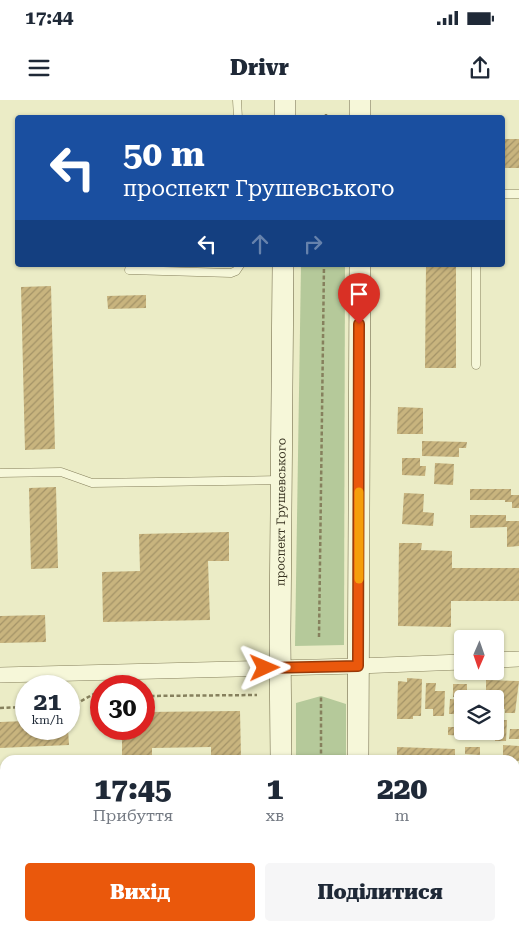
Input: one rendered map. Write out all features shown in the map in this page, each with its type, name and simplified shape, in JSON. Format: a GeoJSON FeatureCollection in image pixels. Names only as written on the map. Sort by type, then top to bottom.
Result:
{"type":"FeatureCollection","features":[{"type":"Feature","properties":{"kind":"main road"},"geometry":{"type":"LineString","coordinates":[[285,100],[285,115]]}},
{"type":"Feature","properties":{"kind":"main road"},"geometry":{"type":"LineString","coordinates":[[360,100],[360,115]]}},
{"type":"Feature","properties":{"kind":"main road","name":"проспект Грушевського"},"geometry":{"type":"LineString","coordinates":[[281,755],[283,267]]}},
{"type":"Feature","properties":{"kind":"main road"},"geometry":{"type":"LineString","coordinates":[[358,755],[360,267]]}},
{"type":"Feature","properties":{"kind":"street"},"geometry":{"type":"LineString","coordinates":[[504,660],[519,659]]}},
{"type":"Feature","properties":{"kind":"street"},"geometry":{"type":"LineString","coordinates":[[0,674],[454,662]]}},
{"type":"Feature","properties":{"kind":"lane"},"geometry":{"type":"LineString","coordinates":[[237,100],[238,115]]}},
{"type":"Feature","properties":{"kind":"lane"},"geometry":{"type":"LineString","coordinates":[[505,194],[519,194]]}},
{"type":"Feature","properties":{"kind":"lane"},"geometry":{"type":"LineString","coordinates":[[129,270],[231,273],[236,271],[239,267]]}},
{"type":"Feature","properties":{"kind":"lane"},"geometry":{"type":"LineString","coordinates":[[476,267],[476,365]]}},
{"type":"Feature","properties":{"kind":"lane"},"geometry":{"type":"LineString","coordinates":[[0,474],[61,472],[92,483],[282,480]]}},
{"type":"Feature","properties":{"kind":"path"},"geometry":{"type":"LineString","coordinates":[[319,637],[324,267]]}},
{"type":"Feature","properties":{"kind":"path"},"geometry":{"type":"LineString","coordinates":[[155,696],[257,695]]}},
{"type":"Feature","properties":{"kind":"path"},"geometry":{"type":"LineString","coordinates":[[321,696],[321,755]]}},
{"type":"Feature","properties":{"kind":"path"},"geometry":{"type":"LineString","coordinates":[[0,708],[15,707]]}},
{"type":"Feature","properties":{"kind":"green space"},"geometry":{"type":"Polygon","coordinates":[[[301,267],[345,267],[344,645],[295,646],[301,267]]]}},
{"type":"Feature","properties":{"kind":"green space"},"geometry":{"type":"Polygon","coordinates":[[[321,696],[346,704],[346,755],[296,755],[296,703],[321,696]]]}},
{"type":"Feature","properties":{"kind":"building"},"geometry":{"type":"Polygon","coordinates":[[[505,139],[519,139],[519,168],[505,168],[505,139]]]}},
{"type":"Feature","properties":{"kind":"building"},"geometry":{"type":"Polygon","coordinates":[[[426,267],[456,267],[456,368],[425,368],[426,267]]]}},
{"type":"Feature","properties":{"kind":"building"},"geometry":{"type":"Polygon","coordinates":[[[51,286],[55,449],[25,450],[21,287],[51,286]]]}},
{"type":"Feature","properties":{"kind":"building"},"geometry":{"type":"Polygon","coordinates":[[[146,295],[146,308],[108,309],[107,296],[146,295]]]}},
{"type":"Feature","properties":{"kind":"building"},"geometry":{"type":"Polygon","coordinates":[[[398,407],[423,408],[423,434],[397,434],[398,407]]]}},
{"type":"Feature","properties":{"kind":"building"},"geometry":{"type":"Polygon","coordinates":[[[422,441],[467,442],[466,448],[459,448],[459,457],[422,456],[422,441]]]}},
{"type":"Feature","properties":{"kind":"building"},"geometry":{"type":"Polygon","coordinates":[[[402,458],[420,458],[420,466],[426,466],[425,476],[402,475],[402,458]]]}},
{"type":"Feature","properties":{"kind":"building"},"geometry":{"type":"Polygon","coordinates":[[[435,463],[454,464],[453,485],[434,484],[435,463]]]}},
{"type":"Feature","properties":{"kind":"building"},"geometry":{"type":"Polygon","coordinates":[[[56,487],[58,568],[31,569],[29,488],[56,487]]]}},
{"type":"Feature","properties":{"kind":"building"},"geometry":{"type":"Polygon","coordinates":[[[470,489],[511,489],[511,495],[519,495],[519,508],[512,508],[512,502],[505,502],[505,500],[470,500],[470,489]]]}},
{"type":"Feature","properties":{"kind":"building"},"geometry":{"type":"Polygon","coordinates":[[[404,493],[424,494],[423,512],[434,513],[433,526],[402,524],[404,493]]]}},
{"type":"Feature","properties":{"kind":"building"},"geometry":{"type":"Polygon","coordinates":[[[470,515],[506,515],[506,521],[519,521],[519,546],[507,547],[507,527],[470,528],[470,515]]]}},
{"type":"Feature","properties":{"kind":"building"},"geometry":{"type":"Polygon","coordinates":[[[229,532],[229,561],[208,561],[210,620],[103,622],[102,572],[140,571],[139,534],[229,532]]]}},
{"type":"Feature","properties":{"kind":"building"},"geometry":{"type":"Polygon","coordinates":[[[399,543],[422,543],[421,550],[452,551],[452,568],[519,568],[519,601],[451,601],[451,627],[398,626],[399,543]]]}},
{"type":"Feature","properties":{"kind":"building"},"geometry":{"type":"Polygon","coordinates":[[[45,615],[46,642],[0,643],[0,616],[45,615]]]}},
{"type":"Feature","properties":{"kind":"building"},"geometry":{"type":"Polygon","coordinates":[[[407,678],[422,679],[421,716],[413,716],[413,719],[397,719],[398,681],[407,682],[407,678]]]}},
{"type":"Feature","properties":{"kind":"building"},"geometry":{"type":"Polygon","coordinates":[[[486,680],[519,681],[515,713],[505,713],[504,690],[486,690],[486,680]]]}},
{"type":"Feature","properties":{"kind":"building"},"geometry":{"type":"Polygon","coordinates":[[[426,683],[436,683],[435,691],[445,691],[444,716],[433,716],[433,709],[425,709],[426,683]]]}},
{"type":"Feature","properties":{"kind":"building"},"geometry":{"type":"Polygon","coordinates":[[[453,684],[467,684],[467,690],[454,690],[453,697],[453,684]]]}},
{"type":"Feature","properties":{"kind":"building"},"geometry":{"type":"Polygon","coordinates":[[[450,699],[454,699],[454,714],[449,714],[450,699]]]}},
{"type":"Feature","properties":{"kind":"building"},"geometry":{"type":"Polygon","coordinates":[[[240,711],[241,755],[211,755],[211,747],[152,748],[152,755],[122,755],[122,740],[155,740],[155,712],[240,711]]]}},
{"type":"Feature","properties":{"kind":"building"},"geometry":{"type":"Polygon","coordinates":[[[504,720],[507,720],[506,741],[495,741],[504,740],[504,720]]]}},
{"type":"Feature","properties":{"kind":"building"},"geometry":{"type":"Polygon","coordinates":[[[15,721],[15,740],[69,740],[69,745],[0,748],[0,722],[15,721]]]}},
{"type":"Feature","properties":{"kind":"building"},"geometry":{"type":"Polygon","coordinates":[[[448,727],[454,727],[454,735],[448,735],[448,727]]]}},
{"type":"Feature","properties":{"kind":"building"},"geometry":{"type":"Polygon","coordinates":[[[510,729],[519,729],[519,739],[509,739],[510,729]]]}},
{"type":"Feature","properties":{"kind":"building"},"geometry":{"type":"Polygon","coordinates":[[[503,745],[519,746],[519,755],[503,755],[503,745]]]}},
{"type":"Feature","properties":{"kind":"building"},"geometry":{"type":"Polygon","coordinates":[[[397,747],[455,749],[455,755],[397,755],[397,747]]]}},
{"type":"Feature","properties":{"kind":"building"},"geometry":{"type":"Polygon","coordinates":[[[465,747],[480,747],[480,755],[465,754],[465,747]]]}},
{"type":"Feature","properties":{"kind":"slow traffic"},"geometry":{"type":"LineString","coordinates":[[359,492],[359,579]]}},
{"type":"Feature","properties":{"kind":"route"},"geometry":{"type":"LineString","coordinates":[[265,668],[358,666],[359,324]]}}]}
